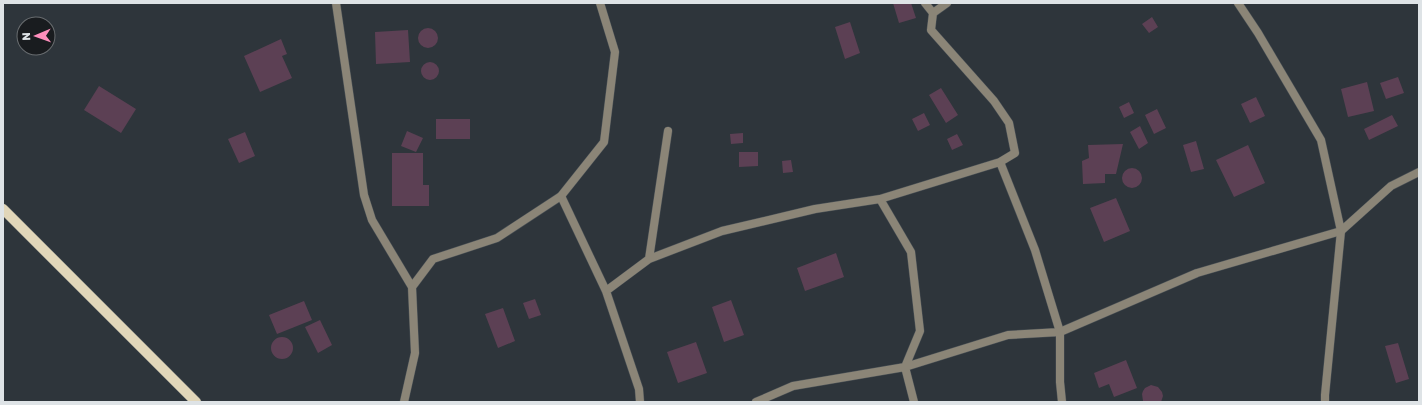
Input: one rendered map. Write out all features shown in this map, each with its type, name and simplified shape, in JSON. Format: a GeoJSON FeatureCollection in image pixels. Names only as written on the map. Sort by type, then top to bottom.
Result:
{"type":"FeatureCollection","features":[{"type":"Feature","properties":{"kind":"main road"},"geometry":{"type":"LineString","coordinates":[[3,208],[196,402]]}},
{"type":"Feature","properties":{"kind":"street"},"geometry":{"type":"LineString","coordinates":[[336,3],[364,195],[372,220],[412,286],[415,353],[404,402]]}},
{"type":"Feature","properties":{"kind":"street"},"geometry":{"type":"LineString","coordinates":[[412,286],[433,259],[497,238],[561,196],[604,142],[615,52],[600,3]]}},
{"type":"Feature","properties":{"kind":"street"},"geometry":{"type":"LineString","coordinates":[[606,291],[649,259],[722,231],[815,208],[880,199],[1000,162],[1015,153],[1009,123],[994,101],[931,30],[933,13],[926,3]]}},
{"type":"Feature","properties":{"kind":"street"},"geometry":{"type":"LineString","coordinates":[[933,13],[947,3]]}},
{"type":"Feature","properties":{"kind":"street"},"geometry":{"type":"LineString","coordinates":[[1238,3],[1258,33],[1321,140],[1340,231],[1325,402]]}},
{"type":"Feature","properties":{"kind":"street"},"geometry":{"type":"LineString","coordinates":[[649,259],[668,131]]}},
{"type":"Feature","properties":{"kind":"street"},"geometry":{"type":"LineString","coordinates":[[1000,162],[1035,250],[1060,332],[1060,382],[1062,402]]}},
{"type":"Feature","properties":{"kind":"street"},"geometry":{"type":"LineString","coordinates":[[756,402],[793,386],[905,367],[1008,335],[1060,332],[1197,273],[1340,231],[1391,186],[1419,172]]}},
{"type":"Feature","properties":{"kind":"street"},"geometry":{"type":"LineString","coordinates":[[561,196],[606,291],[639,389],[640,402]]}},
{"type":"Feature","properties":{"kind":"street"},"geometry":{"type":"LineString","coordinates":[[880,199],[911,252],[920,330],[905,367],[914,402]]}},
{"type":"Feature","properties":{"kind":"building"},"geometry":{"type":"Polygon","coordinates":[[[893,3],[911,3],[916,18],[899,23],[893,3]]]}},
{"type":"Feature","properties":{"kind":"building"},"geometry":{"type":"Polygon","coordinates":[[[1152,17],[1158,27],[1149,33],[1142,24],[1152,17]]]}},
{"type":"Feature","properties":{"kind":"building"},"geometry":{"type":"Polygon","coordinates":[[[850,22],[860,53],[845,59],[835,27],[850,22]]]}},
{"type":"Feature","properties":{"kind":"building"},"geometry":{"type":"Polygon","coordinates":[[[428,28],[435,31],[438,38],[435,45],[428,48],[421,45],[418,38],[421,31],[428,28]]]}},
{"type":"Feature","properties":{"kind":"building"},"geometry":{"type":"Polygon","coordinates":[[[408,30],[410,62],[376,64],[375,32],[408,30]]]}},
{"type":"Feature","properties":{"kind":"building"},"geometry":{"type":"Polygon","coordinates":[[[281,39],[287,54],[282,56],[292,78],[260,92],[244,56],[281,39]]]}},
{"type":"Feature","properties":{"kind":"building"},"geometry":{"type":"Polygon","coordinates":[[[430,62],[436,65],[439,71],[436,77],[430,80],[424,77],[421,71],[424,65],[430,62]]]}},
{"type":"Feature","properties":{"kind":"building"},"geometry":{"type":"Polygon","coordinates":[[[1398,77],[1404,93],[1386,99],[1380,83],[1398,77]]]}},
{"type":"Feature","properties":{"kind":"building"},"geometry":{"type":"Polygon","coordinates":[[[1367,82],[1374,111],[1348,117],[1341,89],[1367,82]]]}},
{"type":"Feature","properties":{"kind":"building"},"geometry":{"type":"Polygon","coordinates":[[[99,86],[136,109],[121,133],[84,110],[99,86]]]}},
{"type":"Feature","properties":{"kind":"building"},"geometry":{"type":"Polygon","coordinates":[[[941,88],[958,115],[946,123],[929,95],[941,88]]]}},
{"type":"Feature","properties":{"kind":"building"},"geometry":{"type":"Polygon","coordinates":[[[1256,97],[1265,116],[1250,123],[1241,104],[1256,97]]]}},
{"type":"Feature","properties":{"kind":"building"},"geometry":{"type":"Polygon","coordinates":[[[1129,102],[1134,113],[1124,118],[1119,107],[1129,102]]]}},
{"type":"Feature","properties":{"kind":"building"},"geometry":{"type":"Polygon","coordinates":[[[1157,109],[1166,128],[1154,134],[1145,115],[1157,109]]]}},
{"type":"Feature","properties":{"kind":"building"},"geometry":{"type":"Polygon","coordinates":[[[924,113],[930,125],[918,131],[912,119],[924,113]]]}},
{"type":"Feature","properties":{"kind":"building"},"geometry":{"type":"Polygon","coordinates":[[[1392,115],[1398,126],[1369,140],[1364,129],[1392,115]]]}},
{"type":"Feature","properties":{"kind":"building"},"geometry":{"type":"Polygon","coordinates":[[[436,119],[470,119],[470,139],[436,139],[436,119]]]}},
{"type":"Feature","properties":{"kind":"building"},"geometry":{"type":"Polygon","coordinates":[[[1140,126],[1148,143],[1139,149],[1130,132],[1140,126]]]}},
{"type":"Feature","properties":{"kind":"building"},"geometry":{"type":"Polygon","coordinates":[[[407,131],[423,138],[416,152],[401,146],[407,131]]]}},
{"type":"Feature","properties":{"kind":"building"},"geometry":{"type":"Polygon","coordinates":[[[245,132],[255,156],[239,163],[228,139],[245,132]]]}},
{"type":"Feature","properties":{"kind":"building"},"geometry":{"type":"Polygon","coordinates":[[[743,133],[743,143],[731,144],[730,134],[743,133]]]}},
{"type":"Feature","properties":{"kind":"building"},"geometry":{"type":"Polygon","coordinates":[[[957,134],[963,145],[952,150],[947,139],[957,134]]]}},
{"type":"Feature","properties":{"kind":"building"},"geometry":{"type":"Polygon","coordinates":[[[1196,141],[1204,169],[1191,172],[1183,145],[1196,141]]]}},
{"type":"Feature","properties":{"kind":"building"},"geometry":{"type":"Polygon","coordinates":[[[1123,144],[1116,174],[1105,174],[1105,183],[1083,184],[1082,161],[1089,158],[1088,145],[1123,144]]]}},
{"type":"Feature","properties":{"kind":"building"},"geometry":{"type":"Polygon","coordinates":[[[1248,145],[1265,183],[1234,197],[1216,160],[1248,145]]]}},
{"type":"Feature","properties":{"kind":"building"},"geometry":{"type":"Polygon","coordinates":[[[739,152],[758,152],[758,166],[739,167],[739,152]]]}},
{"type":"Feature","properties":{"kind":"building"},"geometry":{"type":"Polygon","coordinates":[[[392,153],[423,153],[423,185],[429,185],[429,206],[392,206],[392,153]]]}},
{"type":"Feature","properties":{"kind":"building"},"geometry":{"type":"Polygon","coordinates":[[[791,160],[793,172],[783,173],[782,161],[791,160]]]}},
{"type":"Feature","properties":{"kind":"building"},"geometry":{"type":"Polygon","coordinates":[[[1132,168],[1139,171],[1142,178],[1139,185],[1132,188],[1125,185],[1122,178],[1125,171],[1132,168]]]}},
{"type":"Feature","properties":{"kind":"building"},"geometry":{"type":"Polygon","coordinates":[[[1116,198],[1130,231],[1104,242],[1090,208],[1116,198]]]}},
{"type":"Feature","properties":{"kind":"building"},"geometry":{"type":"Polygon","coordinates":[[[836,253],[844,277],[805,291],[797,268],[836,253]]]}},
{"type":"Feature","properties":{"kind":"building"},"geometry":{"type":"Polygon","coordinates":[[[535,299],[541,315],[529,319],[523,303],[535,299]]]}},
{"type":"Feature","properties":{"kind":"building"},"geometry":{"type":"Polygon","coordinates":[[[731,300],[744,335],[724,342],[712,307],[731,300]]]}},
{"type":"Feature","properties":{"kind":"building"},"geometry":{"type":"Polygon","coordinates":[[[304,301],[312,320],[277,334],[269,315],[304,301]]]}},
{"type":"Feature","properties":{"kind":"building"},"geometry":{"type":"Polygon","coordinates":[[[503,308],[515,341],[498,348],[485,314],[503,308]]]}},
{"type":"Feature","properties":{"kind":"building"},"geometry":{"type":"Polygon","coordinates":[[[320,320],[332,345],[318,353],[305,327],[320,320]]]}},
{"type":"Feature","properties":{"kind":"building"},"geometry":{"type":"Polygon","coordinates":[[[282,337],[286,338],[292,344],[292,352],[286,358],[282,359],[278,358],[272,352],[271,348],[272,344],[278,338],[282,337]]]}},
{"type":"Feature","properties":{"kind":"building"},"geometry":{"type":"Polygon","coordinates":[[[696,342],[707,373],[678,383],[667,352],[696,342]]]}},
{"type":"Feature","properties":{"kind":"building"},"geometry":{"type":"Polygon","coordinates":[[[1398,343],[1409,379],[1396,383],[1385,346],[1398,343]]]}},
{"type":"Feature","properties":{"kind":"building"},"geometry":{"type":"Polygon","coordinates":[[[1126,360],[1137,388],[1114,397],[1109,384],[1099,388],[1094,373],[1126,360]]]}},
{"type":"Feature","properties":{"kind":"building"},"geometry":{"type":"Polygon","coordinates":[[[1151,385],[1158,387],[1162,392],[1163,396],[1161,402],[1143,401],[1143,391],[1151,385]]]}}]}
